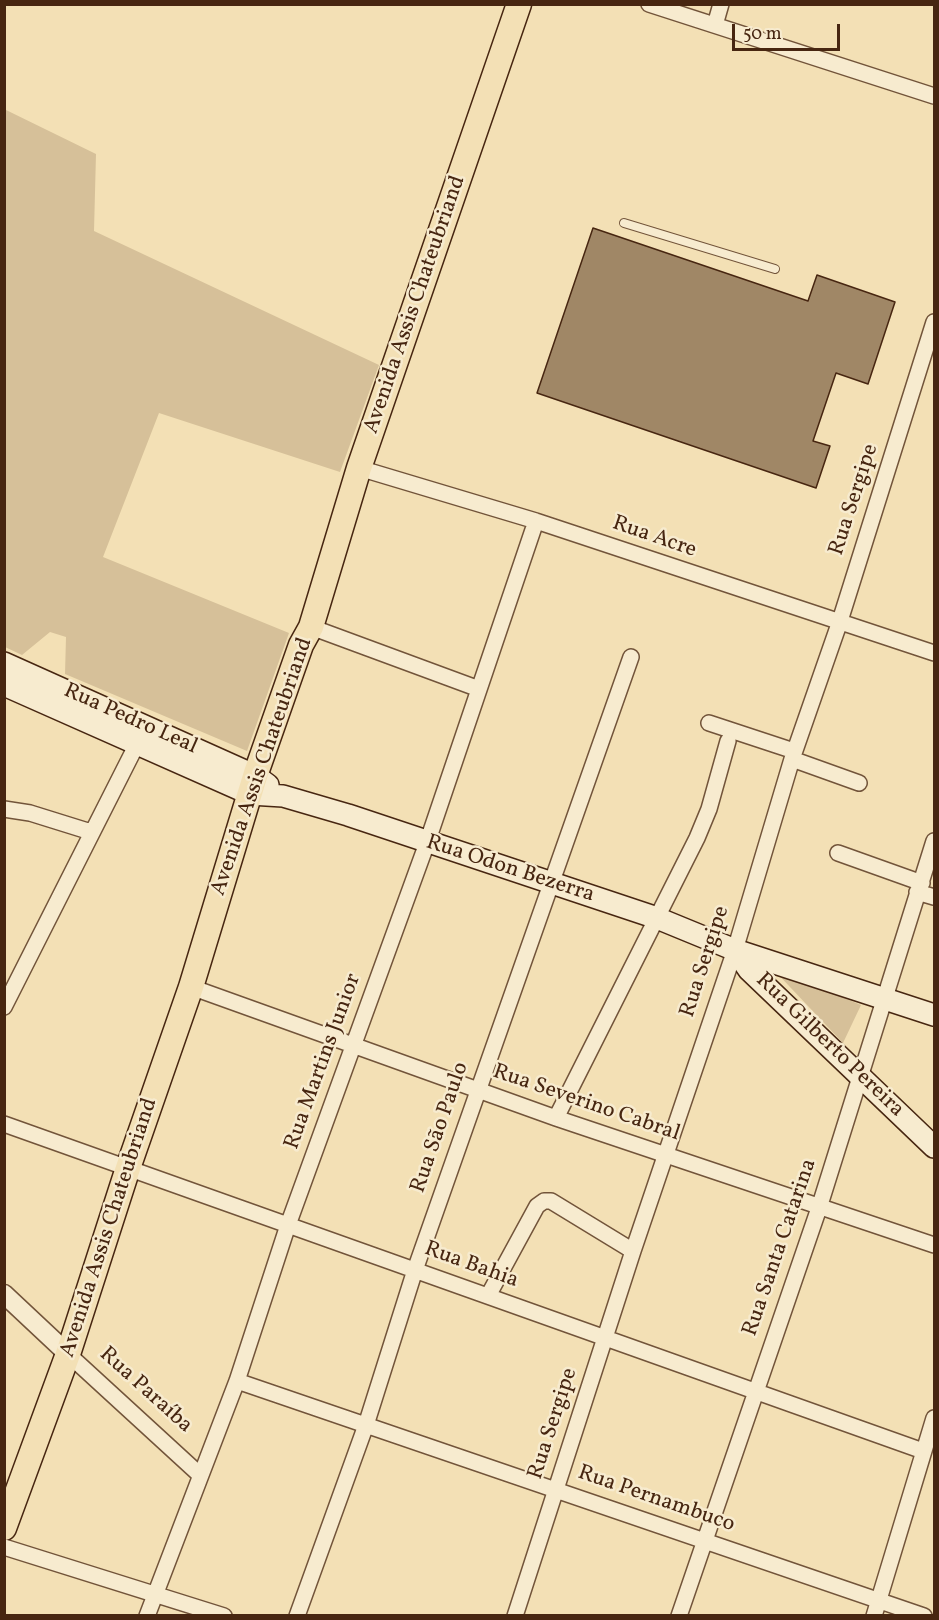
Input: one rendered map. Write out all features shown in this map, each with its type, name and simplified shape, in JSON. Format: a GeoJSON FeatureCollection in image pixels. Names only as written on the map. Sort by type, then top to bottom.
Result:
{"type":"FeatureCollection","features":[{"type":"Feature","properties":{"kind":"main road","name":"Avenida Assis Chateubriand"},"geometry":{"type":"LineString","coordinates":[[7,1528],[69,1354],[128,1168],[191,987],[253,785],[301,645],[311,627],[359,468],[519,4]]}},
{"type":"Feature","properties":{"kind":"main road","name":"Rua Pedro Leal"},"geometry":{"type":"LineString","coordinates":[[4,663],[141,736]]}},
{"type":"Feature","properties":{"kind":"main road","name":"Rua Pedro Leal"},"geometry":{"type":"LineString","coordinates":[[4,685],[141,736],[253,785]]}},
{"type":"Feature","properties":{"kind":"main road","name":"Rua Odon Bezerra"},"geometry":{"type":"LineString","coordinates":[[253,785],[657,918],[735,950],[794,967],[934,1015]]}},
{"type":"Feature","properties":{"kind":"main road","name":"Rua Gilberto Pereira"},"geometry":{"type":"LineString","coordinates":[[735,950],[749,970],[934,1147]]}},
{"type":"Feature","properties":{"kind":"street"},"geometry":{"type":"LineString","coordinates":[[649,4],[934,96]]}},
{"type":"Feature","properties":{"kind":"street"},"geometry":{"type":"LineString","coordinates":[[715,25],[722,4]]}},
{"type":"Feature","properties":{"kind":"street","name":"Rua Sergipe"},"geometry":{"type":"LineString","coordinates":[[515,1616],[633,1251],[735,950],[793,755],[929,359],[934,322]]}},
{"type":"Feature","properties":{"kind":"street","name":"Rua Acre"},"geometry":{"type":"LineString","coordinates":[[359,468],[536,521],[839,624],[934,653]]}},
{"type":"Feature","properties":{"kind":"street","name":"Rua Martins Junior"},"geometry":{"type":"LineString","coordinates":[[147,1616],[237,1381],[288,1225],[427,843],[536,521]]}},
{"type":"Feature","properties":{"kind":"street"},"geometry":{"type":"LineString","coordinates":[[311,627],[480,689]]}},
{"type":"Feature","properties":{"kind":"street","name":"Rua São Paulo"},"geometry":{"type":"LineString","coordinates":[[297,1616],[366,1425],[415,1270],[631,657]]}},
{"type":"Feature","properties":{"kind":"street"},"geometry":{"type":"LineString","coordinates":[[709,723],[859,783]]}},
{"type":"Feature","properties":{"kind":"street"},"geometry":{"type":"LineString","coordinates":[[4,1007],[141,736]]}},
{"type":"Feature","properties":{"kind":"street"},"geometry":{"type":"LineString","coordinates":[[556,1118],[705,819],[728,741]]}},
{"type":"Feature","properties":{"kind":"street"},"geometry":{"type":"LineString","coordinates":[[4,809],[30,813],[92,832]]}},
{"type":"Feature","properties":{"kind":"street","name":"Rua Santa Catarina"},"geometry":{"type":"LineString","coordinates":[[679,1616],[819,1208],[934,841]]}},
{"type":"Feature","properties":{"kind":"street"},"geometry":{"type":"LineString","coordinates":[[838,853],[919,888],[934,897]]}},
{"type":"Feature","properties":{"kind":"street","name":"Rua Severino Cabral"},"geometry":{"type":"LineString","coordinates":[[191,987],[556,1118],[934,1245]]}},
{"type":"Feature","properties":{"kind":"street","name":"Rua Bahia"},"geometry":{"type":"LineString","coordinates":[[4,1124],[923,1451]]}},
{"type":"Feature","properties":{"kind":"street"},"geometry":{"type":"LineString","coordinates":[[488,1296],[537,1206],[544,1201],[551,1201],[633,1251]]}},
{"type":"Feature","properties":{"kind":"street","name":"Rua Paraíba"},"geometry":{"type":"LineString","coordinates":[[4,1294],[201,1474]]}},
{"type":"Feature","properties":{"kind":"street","name":"Rua Pernambuco"},"geometry":{"type":"LineString","coordinates":[[237,1381],[924,1616]]}},
{"type":"Feature","properties":{"kind":"street"},"geometry":{"type":"LineString","coordinates":[[874,1616],[934,1418]]}},
{"type":"Feature","properties":{"kind":"street"},"geometry":{"type":"LineString","coordinates":[[7,1528],[155,1593],[224,1616]]}},
{"type":"Feature","properties":{"kind":"lane"},"geometry":{"type":"LineString","coordinates":[[624,223],[775,269]]}},
{"type":"Feature","properties":{"kind":"shaded area"},"geometry":{"type":"Polygon","coordinates":[[[4,109],[96,154],[94,231],[379,365],[340,472],[159,413],[103,557],[289,633],[247,751],[65,674],[66,637],[50,632],[22,655],[5,647],[4,109]]]}},
{"type":"Feature","properties":{"kind":"shaded area"},"geometry":{"type":"Polygon","coordinates":[[[772,968],[861,1005],[843,1043],[772,968]]]}},
{"type":"Feature","properties":{"kind":"building"},"geometry":{"type":"Polygon","coordinates":[[[593,228],[808,301],[817,275],[895,302],[868,384],[836,373],[813,441],[830,446],[816,488],[537,393],[593,228]]]}}]}
